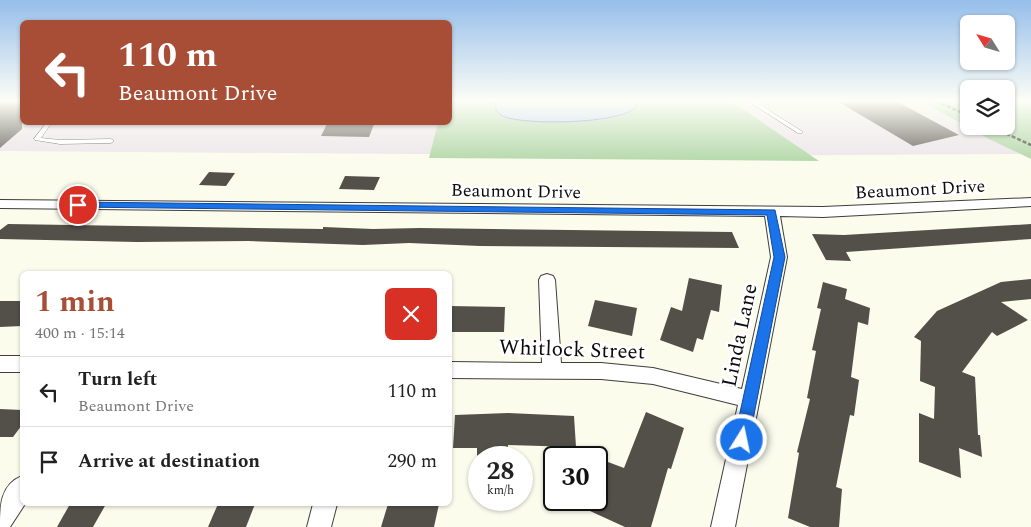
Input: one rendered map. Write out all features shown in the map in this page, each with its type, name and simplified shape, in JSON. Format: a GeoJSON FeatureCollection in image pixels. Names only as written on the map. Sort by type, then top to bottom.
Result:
{"type":"FeatureCollection","features":[{"type":"Feature","properties":{"kind":"street","name":"Beaumont Drive"},"geometry":{"type":"LineString","coordinates":[[0,204],[772,212],[872,211],[1031,202]]}},
{"type":"Feature","properties":{"kind":"street","name":"Linda Lane"},"geometry":{"type":"LineString","coordinates":[[723,527],[779,257],[772,212]]}},
{"type":"Feature","properties":{"kind":"street"},"geometry":{"type":"LineString","coordinates":[[547,280],[552,371]]}},
{"type":"Feature","properties":{"kind":"street"},"geometry":{"type":"LineString","coordinates":[[0,364],[20,364]]}},
{"type":"Feature","properties":{"kind":"street","name":"Whitlock Street"},"geometry":{"type":"LineString","coordinates":[[452,370],[601,371],[653,376],[749,400]]}},
{"type":"Feature","properties":{"kind":"street"},"geometry":{"type":"LineString","coordinates":[[0,520],[20,490]]}},
{"type":"Feature","properties":{"kind":"street"},"geometry":{"type":"LineString","coordinates":[[319,527],[324,506]]}},
{"type":"Feature","properties":{"kind":"lane"},"geometry":{"type":"LineString","coordinates":[[47,126],[37,139],[60,142],[111,141]]}},
{"type":"Feature","properties":{"kind":"lane"},"geometry":{"type":"LineString","coordinates":[[790,126],[800,132]]}},
{"type":"Feature","properties":{"kind":"path"},"geometry":{"type":"LineString","coordinates":[[1008,135],[1031,146]]}},
{"type":"Feature","properties":{"kind":"shaded area"},"geometry":{"type":"Polygon","coordinates":[[[0,126],[960,126],[960,135],[989,135],[1031,154],[681,156],[0,151],[0,126]]]}},
{"type":"Feature","properties":{"kind":"green space"},"geometry":{"type":"Polygon","coordinates":[[[437,126],[767,126],[819,161],[429,158],[437,126]]]}},
{"type":"Feature","properties":{"kind":"green space"},"geometry":{"type":"Polygon","coordinates":[[[1015,126],[1031,126],[1031,159],[982,135],[1015,135],[1015,126]]]}},
{"type":"Feature","properties":{"kind":"building"},"geometry":{"type":"Polygon","coordinates":[[[0,126],[22,126],[22,129],[0,148],[0,126]]]}},
{"type":"Feature","properties":{"kind":"building"},"geometry":{"type":"Polygon","coordinates":[[[326,126],[374,126],[369,137],[321,136],[326,126]]]}},
{"type":"Feature","properties":{"kind":"building"},"geometry":{"type":"Polygon","coordinates":[[[879,126],[942,126],[959,135],[913,146],[879,126]]]}},
{"type":"Feature","properties":{"kind":"building"},"geometry":{"type":"Polygon","coordinates":[[[209,172],[235,173],[226,186],[199,185],[209,172]]]}},
{"type":"Feature","properties":{"kind":"building"},"geometry":{"type":"Polygon","coordinates":[[[345,176],[380,177],[374,190],[339,189],[345,176]]]}},
{"type":"Feature","properties":{"kind":"building"},"geometry":{"type":"Polygon","coordinates":[[[8,224],[323,229],[323,227],[732,232],[739,248],[480,246],[409,243],[363,245],[248,241],[137,242],[0,239],[0,230],[8,224]]]}},
{"type":"Feature","properties":{"kind":"building"},"geometry":{"type":"Polygon","coordinates":[[[1031,224],[1031,239],[846,252],[851,261],[826,260],[812,234],[844,235],[1031,224]]]}},
{"type":"Feature","properties":{"kind":"building"},"geometry":{"type":"Polygon","coordinates":[[[689,278],[722,285],[719,312],[711,310],[703,340],[697,338],[693,352],[660,340],[671,307],[682,311],[689,278]]]}},
{"type":"Feature","properties":{"kind":"building"},"geometry":{"type":"Polygon","coordinates":[[[1031,279],[1031,299],[1001,302],[1028,320],[997,336],[992,332],[962,372],[975,377],[978,435],[980,435],[982,457],[959,448],[961,478],[919,462],[919,413],[934,419],[935,387],[920,381],[921,341],[914,337],[937,311],[1001,282],[1031,279]]]}},
{"type":"Feature","properties":{"kind":"building"},"geometry":{"type":"Polygon","coordinates":[[[823,282],[847,289],[845,299],[870,308],[868,325],[858,322],[851,377],[859,380],[854,416],[850,415],[836,487],[842,489],[839,527],[810,527],[788,518],[799,453],[797,452],[810,399],[807,398],[816,351],[812,350],[821,309],[817,308],[823,282]]]}},
{"type":"Feature","properties":{"kind":"building"},"geometry":{"type":"Polygon","coordinates":[[[595,300],[637,308],[632,336],[588,326],[595,300]]]}},
{"type":"Feature","properties":{"kind":"building"},"geometry":{"type":"Polygon","coordinates":[[[0,301],[20,301],[20,326],[0,327],[0,301]]]}},
{"type":"Feature","properties":{"kind":"building"},"geometry":{"type":"Polygon","coordinates":[[[452,306],[505,307],[504,332],[452,332],[452,306]]]}},
{"type":"Feature","properties":{"kind":"building"},"geometry":{"type":"Polygon","coordinates":[[[0,409],[20,410],[20,428],[13,437],[0,437],[0,409]]]}},
{"type":"Feature","properties":{"kind":"building"},"geometry":{"type":"Polygon","coordinates":[[[646,412],[684,428],[671,469],[668,468],[651,527],[625,527],[590,511],[608,511],[608,462],[624,468],[646,412]]]}},
{"type":"Feature","properties":{"kind":"building"},"geometry":{"type":"Polygon","coordinates":[[[508,413],[574,416],[576,446],[508,445],[453,448],[455,415],[508,413]]]}},
{"type":"Feature","properties":{"kind":"building"},"geometry":{"type":"Polygon","coordinates":[[[69,506],[105,506],[93,527],[57,527],[69,506]]]}},
{"type":"Feature","properties":{"kind":"building"},"geometry":{"type":"Polygon","coordinates":[[[217,506],[254,506],[246,527],[208,527],[217,506]]]}},
{"type":"Feature","properties":{"kind":"building"},"geometry":{"type":"Polygon","coordinates":[[[387,506],[439,506],[434,527],[381,527],[387,506]]]}},
{"type":"Feature","properties":{"kind":"route"},"geometry":{"type":"LineString","coordinates":[[78,205],[772,212],[779,257],[742,440]]}}]}
